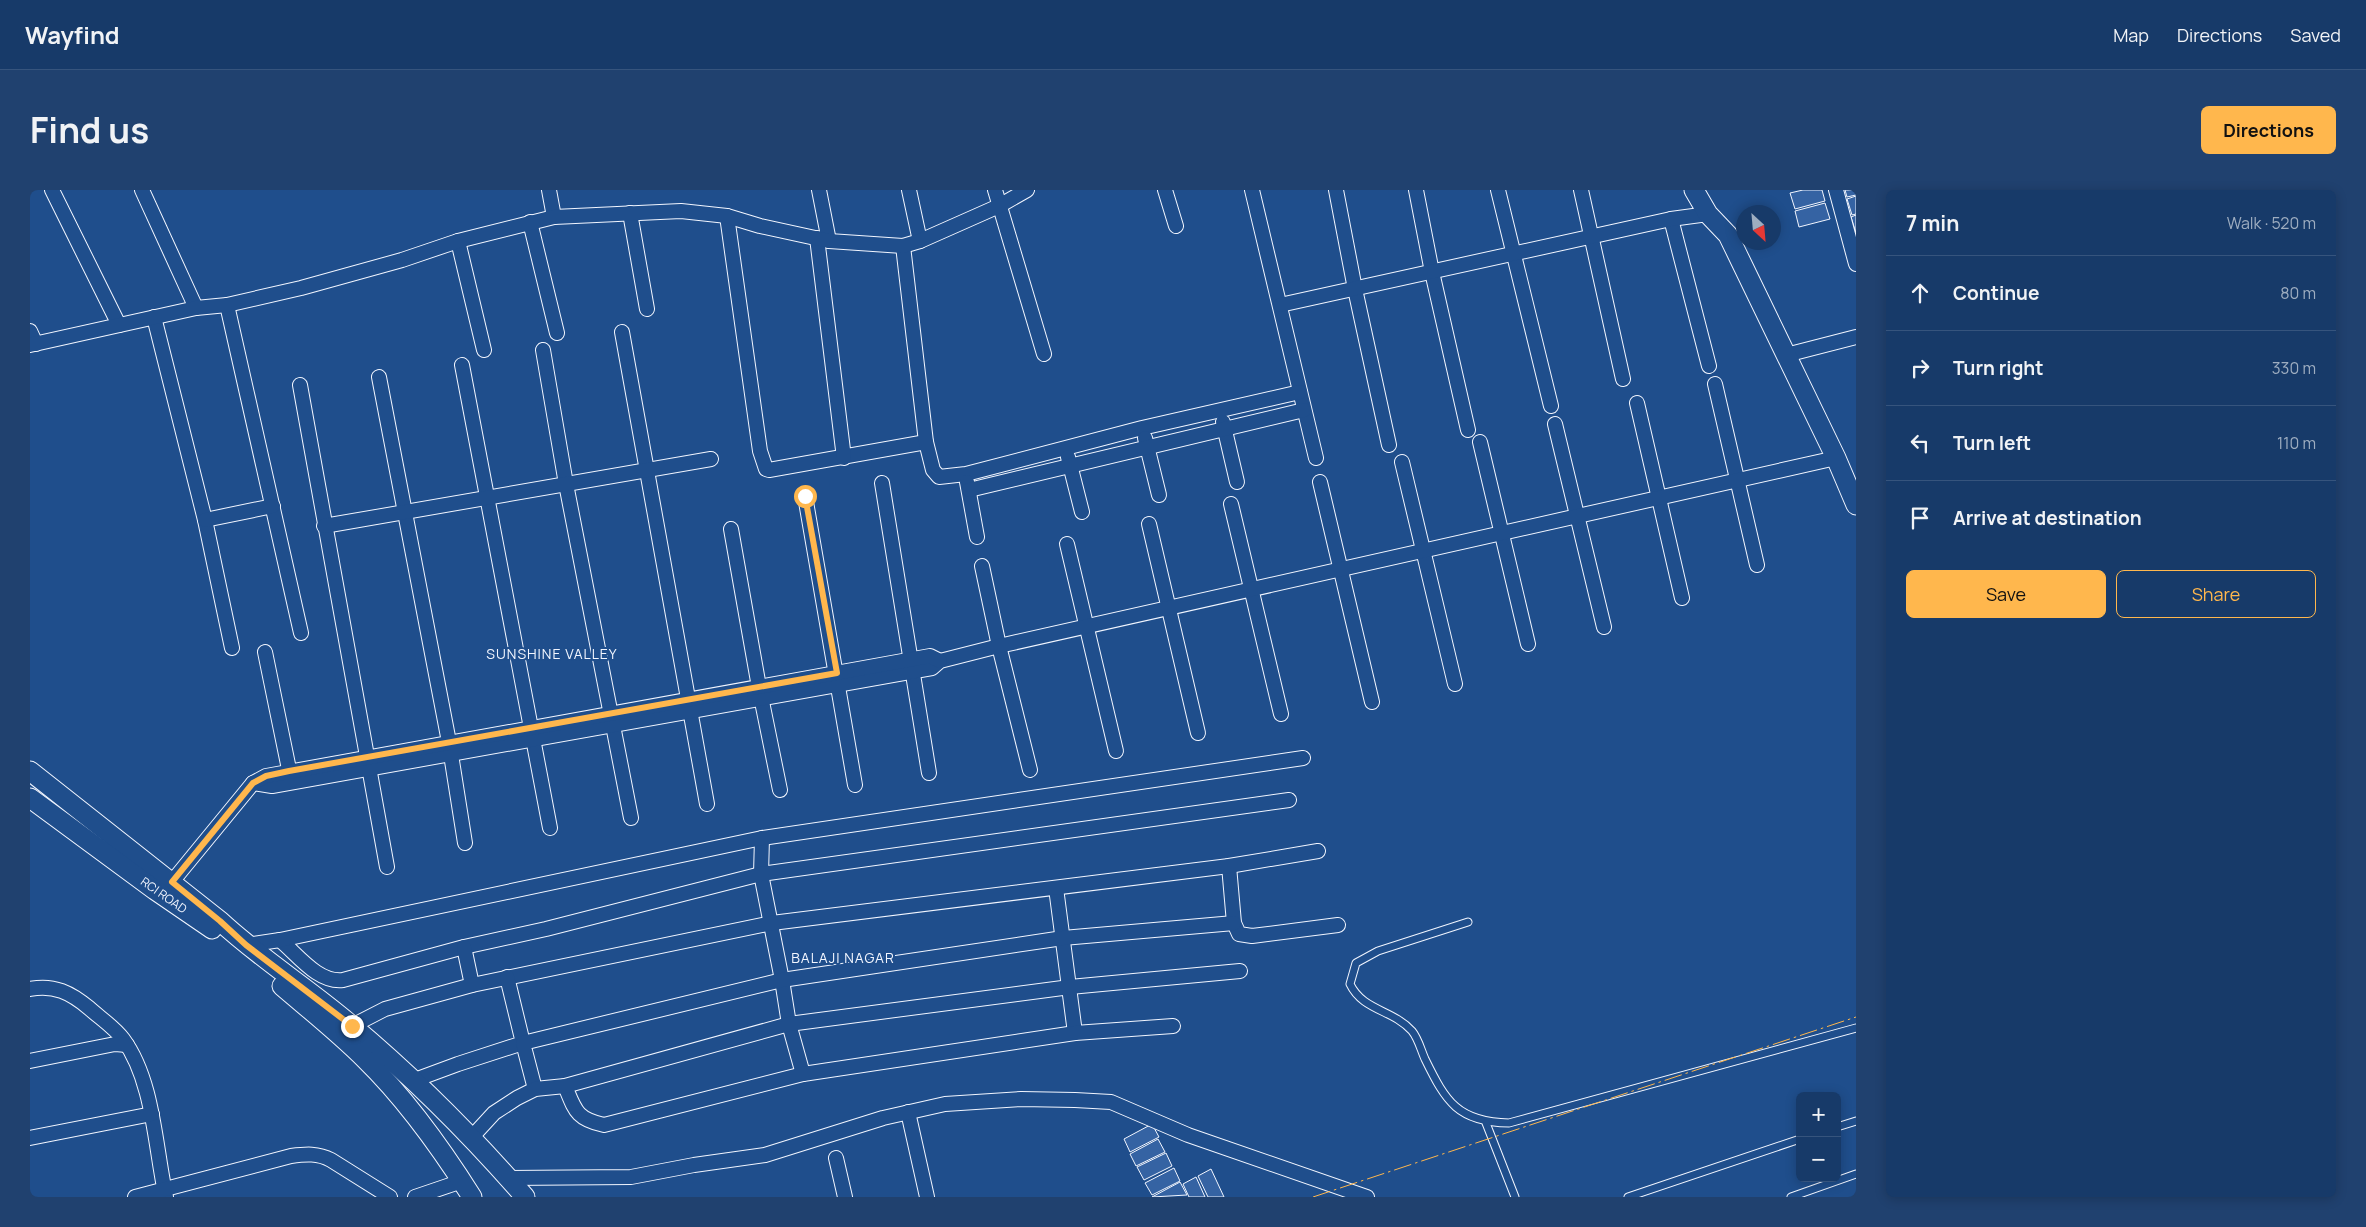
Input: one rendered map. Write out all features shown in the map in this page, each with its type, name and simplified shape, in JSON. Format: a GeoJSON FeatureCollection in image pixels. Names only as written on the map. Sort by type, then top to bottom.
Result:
{"type":"FeatureCollection","features":[{"type":"Feature","properties":{"kind":"main road"},"geometry":{"type":"LineString","coordinates":[[1694,190],[1708,214],[1728,235],[1836,458],[1856,505]]}},
{"type":"Feature","properties":{"kind":"main road"},"geometry":{"type":"LineString","coordinates":[[30,771],[172,882],[246,945],[352,1026],[471,1138],[525,1197]]}},
{"type":"Feature","properties":{"kind":"main road","name":"RCI ROAD"},"geometry":{"type":"LineString","coordinates":[[30,798],[155,890],[234,944],[350,1045],[394,1090],[428,1130],[472,1197]]}},
{"type":"Feature","properties":{"kind":"street"},"geometry":{"type":"LineString","coordinates":[[52,190],[119,325]]}},
{"type":"Feature","properties":{"kind":"street"},"geometry":{"type":"LineString","coordinates":[[142,190],[196,308]]}},
{"type":"Feature","properties":{"kind":"street"},"geometry":{"type":"LineString","coordinates":[[550,190],[554,216]]}},
{"type":"Feature","properties":{"kind":"street"},"geometry":{"type":"LineString","coordinates":[[819,190],[844,458]]}},
{"type":"Feature","properties":{"kind":"street"},"geometry":{"type":"LineString","coordinates":[[909,190],[920,241]]}},
{"type":"Feature","properties":{"kind":"street"},"geometry":{"type":"LineString","coordinates":[[995,190],[1044,354]]}},
{"type":"Feature","properties":{"kind":"street"},"geometry":{"type":"LineString","coordinates":[[30,331],[33,345],[196,308],[227,304],[310,285],[458,241],[554,216],[681,212],[727,216],[760,226],[823,240],[903,246],[920,241],[999,206],[1027,190]]}},
{"type":"Feature","properties":{"kind":"street"},"geometry":{"type":"LineString","coordinates":[[1165,190],[1176,226]]}},
{"type":"Feature","properties":{"kind":"street"},"geometry":{"type":"LineString","coordinates":[[1252,190],[1316,458]]}},
{"type":"Feature","properties":{"kind":"street"},"geometry":{"type":"LineString","coordinates":[[1336,190],[1355,289],[1390,445]]}},
{"type":"Feature","properties":{"kind":"street"},"geometry":{"type":"LineString","coordinates":[[1416,190],[1432,272],[1468,430]]}},
{"type":"Feature","properties":{"kind":"street"},"geometry":{"type":"LineString","coordinates":[[1498,190],[1551,406]]}},
{"type":"Feature","properties":{"kind":"street"},"geometry":{"type":"LineString","coordinates":[[1581,190],[1623,379]]}},
{"type":"Feature","properties":{"kind":"street"},"geometry":{"type":"LineString","coordinates":[[1836,190],[1856,264]]}},
{"type":"Feature","properties":{"kind":"street"},"geometry":{"type":"LineString","coordinates":[[630,214],[647,309]]}},
{"type":"Feature","properties":{"kind":"street"},"geometry":{"type":"LineString","coordinates":[[1280,305],[1591,236],[1671,219],[1708,214]]}},
{"type":"Feature","properties":{"kind":"street"},"geometry":{"type":"LineString","coordinates":[[727,216],[764,466],[769,470],[926,442]]}},
{"type":"Feature","properties":{"kind":"street"},"geometry":{"type":"LineString","coordinates":[[1671,219],[1708,366]]}},
{"type":"Feature","properties":{"kind":"street"},"geometry":{"type":"LineString","coordinates":[[530,222],[557,333]]}},
{"type":"Feature","properties":{"kind":"street"},"geometry":{"type":"LineString","coordinates":[[458,241],[484,350]]}},
{"type":"Feature","properties":{"kind":"street"},"geometry":{"type":"LineString","coordinates":[[903,246],[926,442],[933,470],[939,477],[966,474],[1142,428],[1300,392]]}},
{"type":"Feature","properties":{"kind":"street"},"geometry":{"type":"LineString","coordinates":[[227,304],[301,633]]}},
{"type":"Feature","properties":{"kind":"street"},"geometry":{"type":"LineString","coordinates":[[154,317],[205,520],[232,648]]}},
{"type":"Feature","properties":{"kind":"street"},"geometry":{"type":"LineString","coordinates":[[622,332],[707,804]]}},
{"type":"Feature","properties":{"kind":"street"},"geometry":{"type":"LineString","coordinates":[[1786,355],[1856,337]]}},
{"type":"Feature","properties":{"kind":"street"},"geometry":{"type":"LineString","coordinates":[[542,350],[611,720],[632,818]]}},
{"type":"Feature","properties":{"kind":"street"},"geometry":{"type":"LineString","coordinates":[[462,365],[550,828]]}},
{"type":"Feature","properties":{"kind":"street"},"geometry":{"type":"LineString","coordinates":[[379,377],[403,511],[450,748],[466,843]]}},
{"type":"Feature","properties":{"kind":"street"},"geometry":{"type":"LineString","coordinates":[[1715,384],[1757,565]]}},
{"type":"Feature","properties":{"kind":"street"},"geometry":{"type":"LineString","coordinates":[[300,385],[387,867]]}},
{"type":"Feature","properties":{"kind":"street"},"geometry":{"type":"LineString","coordinates":[[1637,403],[1682,598]]}},
{"type":"Feature","properties":{"kind":"street"},"geometry":{"type":"LineString","coordinates":[[969,490],[1304,410]]}},
{"type":"Feature","properties":{"kind":"street"},"geometry":{"type":"LineString","coordinates":[[1221,411],[1237,482]]}},
{"type":"Feature","properties":{"kind":"street"},"geometry":{"type":"LineString","coordinates":[[1555,424],[1604,627]]}},
{"type":"Feature","properties":{"kind":"street"},"geometry":{"type":"LineString","coordinates":[[1142,428],[1159,495]]}},
{"type":"Feature","properties":{"kind":"street"},"geometry":{"type":"LineString","coordinates":[[1480,442],[1528,644]]}},
{"type":"Feature","properties":{"kind":"street"},"geometry":{"type":"LineString","coordinates":[[1065,447],[1082,512]]}},
{"type":"Feature","properties":{"kind":"street"},"geometry":{"type":"LineString","coordinates":[[172,882],[253,783],[266,776],[290,776],[912,666],[930,656],[940,661],[999,646],[1836,458]]}},
{"type":"Feature","properties":{"kind":"street"},"geometry":{"type":"LineString","coordinates":[[324,526],[486,496],[711,459]]}},
{"type":"Feature","properties":{"kind":"street"},"geometry":{"type":"LineString","coordinates":[[1402,462],[1454,684]]}},
{"type":"Feature","properties":{"kind":"street"},"geometry":{"type":"LineString","coordinates":[[966,474],[977,537]]}},
{"type":"Feature","properties":{"kind":"street"},"geometry":{"type":"LineString","coordinates":[[1320,482],[1372,702]]}},
{"type":"Feature","properties":{"kind":"street"},"geometry":{"type":"LineString","coordinates":[[882,483],[929,773]]}},
{"type":"Feature","properties":{"kind":"street"},"geometry":{"type":"LineString","coordinates":[[805,496],[855,785]]}},
{"type":"Feature","properties":{"kind":"street"},"geometry":{"type":"LineString","coordinates":[[1231,504],[1281,714]]}},
{"type":"Feature","properties":{"kind":"street"},"geometry":{"type":"LineString","coordinates":[[205,520],[273,506]]}},
{"type":"Feature","properties":{"kind":"street"},"geometry":{"type":"LineString","coordinates":[[1149,524],[1198,732]]}},
{"type":"Feature","properties":{"kind":"street"},"geometry":{"type":"LineString","coordinates":[[732,529],[760,693],[780,790]]}},
{"type":"Feature","properties":{"kind":"street"},"geometry":{"type":"LineString","coordinates":[[1067,544],[1088,626],[1116,751]]}},
{"type":"Feature","properties":{"kind":"street"},"geometry":{"type":"LineString","coordinates":[[982,566],[999,646],[1030,770]]}},
{"type":"Feature","properties":{"kind":"street"},"geometry":{"type":"LineString","coordinates":[[265,652],[290,776]]}},
{"type":"Feature","properties":{"kind":"street"},"geometry":{"type":"LineString","coordinates":[[246,945],[280,940],[762,838],[1303,758]]}},
{"type":"Feature","properties":{"kind":"street"},"geometry":{"type":"LineString","coordinates":[[280,940],[318,974],[334,981],[761,874],[1289,800]]}},
{"type":"Feature","properties":{"kind":"street"},"geometry":{"type":"LineString","coordinates":[[762,838],[761,874],[772,923],[789,1024],[803,1074]]}},
{"type":"Feature","properties":{"kind":"street"},"geometry":{"type":"LineString","coordinates":[[352,1026],[385,1009],[472,985],[772,923],[1229,866],[1318,851]]}},
{"type":"Feature","properties":{"kind":"street"},"geometry":{"type":"LineString","coordinates":[[1229,866],[1234,923],[1240,934],[1252,936],[1338,926]]}},
{"type":"Feature","properties":{"kind":"street"},"geometry":{"type":"LineString","coordinates":[[1056,888],[1075,1033]]}},
{"type":"Feature","properties":{"kind":"street"},"geometry":{"type":"LineString","coordinates":[[412,1081],[523,1044],[782,980],[1064,938],[1234,923]]}},
{"type":"Feature","properties":{"kind":"street"},"geometry":{"type":"LineString","coordinates":[[464,947],[472,985]]}},
{"type":"Feature","properties":{"kind":"street"},"geometry":{"type":"LineString","coordinates":[[471,1138],[494,1113],[535,1089],[565,1086],[789,1024],[1070,987],[1240,971]]}},
{"type":"Feature","properties":{"kind":"street"},"geometry":{"type":"LineString","coordinates":[[507,977],[535,1089]]}},
{"type":"Feature","properties":{"kind":"street"},"geometry":{"type":"LineString","coordinates":[[30,989],[62,989],[81,1001],[116,1031],[127,1045],[139,1072],[152,1114],[166,1193]]}},
{"type":"Feature","properties":{"kind":"street"},"geometry":{"type":"LineString","coordinates":[[565,1086],[580,1116],[589,1122],[604,1125],[803,1074],[1075,1033],[1173,1026]]}},
{"type":"Feature","properties":{"kind":"street"},"geometry":{"type":"LineString","coordinates":[[30,1061],[115,1044],[127,1045]]}},
{"type":"Feature","properties":{"kind":"street"},"geometry":{"type":"LineString","coordinates":[[508,1178],[612,1179],[765,1155],[908,1112],[945,1104],[1020,1099],[1111,1102],[1188,1135],[1367,1197]]}},
{"type":"Feature","properties":{"kind":"street"},"geometry":{"type":"LineString","coordinates":[[908,1112],[927,1197]]}},
{"type":"Feature","properties":{"kind":"street"},"geometry":{"type":"LineString","coordinates":[[30,1138],[152,1114]]}},
{"type":"Feature","properties":{"kind":"street"},"geometry":{"type":"LineString","coordinates":[[135,1197],[166,1193],[291,1156],[311,1154],[331,1160],[390,1197]]}},
{"type":"Feature","properties":{"kind":"street"},"geometry":{"type":"LineString","coordinates":[[836,1158],[846,1197]]}},
{"type":"Feature","properties":{"kind":"street"},"geometry":{"type":"LineString","coordinates":[[415,1197],[462,1181]]}},
{"type":"Feature","properties":{"kind":"lane"},"geometry":{"type":"LineString","coordinates":[[1468,922],[1378,951],[1356,963],[1350,984],[1364,1004],[1397,1018],[1413,1032],[1426,1061],[1450,1103],[1469,1117],[1486,1123],[1509,1123],[1856,1028]]}},
{"type":"Feature","properties":{"kind":"lane"},"geometry":{"type":"LineString","coordinates":[[1841,1126],[1856,1121]]}},
{"type":"Feature","properties":{"kind":"lane"},"geometry":{"type":"LineString","coordinates":[[1486,1123],[1515,1197]]}},
{"type":"Feature","properties":{"kind":"lane"},"geometry":{"type":"LineString","coordinates":[[1628,1197],[1796,1141]]}},
{"type":"Feature","properties":{"kind":"lane"},"geometry":{"type":"LineString","coordinates":[[1791,1197],[1856,1174]]}},
{"type":"Feature","properties":{"kind":"building"},"geometry":{"type":"Polygon","coordinates":[[[1803,190],[1822,190],[1825,201],[1795,209],[1790,193],[1803,190]]]}},
{"type":"Feature","properties":{"kind":"building"},"geometry":{"type":"Polygon","coordinates":[[[1845,190],[1856,190],[1856,195],[1847,197],[1845,190]]]}},
{"type":"Feature","properties":{"kind":"building"},"geometry":{"type":"Polygon","coordinates":[[[1856,196],[1856,214],[1852,215],[1847,199],[1856,196]]]}},
{"type":"Feature","properties":{"kind":"building"},"geometry":{"type":"Polygon","coordinates":[[[1825,203],[1830,219],[1799,227],[1795,211],[1825,203]]]}},
{"type":"Feature","properties":{"kind":"building"},"geometry":{"type":"Polygon","coordinates":[[[1856,215],[1856,233],[1851,217],[1856,215]]]}},
{"type":"Feature","properties":{"kind":"building"},"geometry":{"type":"Polygon","coordinates":[[[1152,1124],[1159,1137],[1130,1152],[1124,1139],[1152,1124]]]}},
{"type":"Feature","properties":{"kind":"building"},"geometry":{"type":"Polygon","coordinates":[[[1158,1139],[1165,1152],[1136,1166],[1130,1154],[1158,1139]]]}},
{"type":"Feature","properties":{"kind":"building"},"geometry":{"type":"Polygon","coordinates":[[[1166,1153],[1172,1166],[1144,1180],[1137,1167],[1166,1153]]]}},
{"type":"Feature","properties":{"kind":"building"},"geometry":{"type":"Polygon","coordinates":[[[1174,1168],[1180,1181],[1152,1195],[1145,1183],[1174,1168]]]}},
{"type":"Feature","properties":{"kind":"building"},"geometry":{"type":"Polygon","coordinates":[[[1211,1169],[1224,1197],[1208,1197],[1198,1176],[1211,1169]]]}},
{"type":"Feature","properties":{"kind":"building"},"geometry":{"type":"Polygon","coordinates":[[[1196,1177],[1205,1197],[1189,1197],[1183,1184],[1196,1177]]]}},
{"type":"Feature","properties":{"kind":"building"},"geometry":{"type":"Polygon","coordinates":[[[1180,1182],[1187,1195],[1152,1197],[1180,1182]]]}},
{"type":"Feature","properties":{"kind":"power"},"geometry":{"type":"LineString","coordinates":[[1313,1197],[1856,1017]]}},
{"type":"Feature","properties":{"kind":"district","name":"SUNSHINE VALLEY"},"geometry":{"type":"Point","coordinates":[552,653]}},
{"type":"Feature","properties":{"kind":"district","name":"BALAJI NAGAR"},"geometry":{"type":"Point","coordinates":[843,957]}},
{"type":"Feature","properties":{"kind":"route"},"geometry":{"type":"LineString","coordinates":[[352,1026],[246,945],[172,882],[253,783],[266,776],[367,756],[837,673],[805,496]]}}]}
